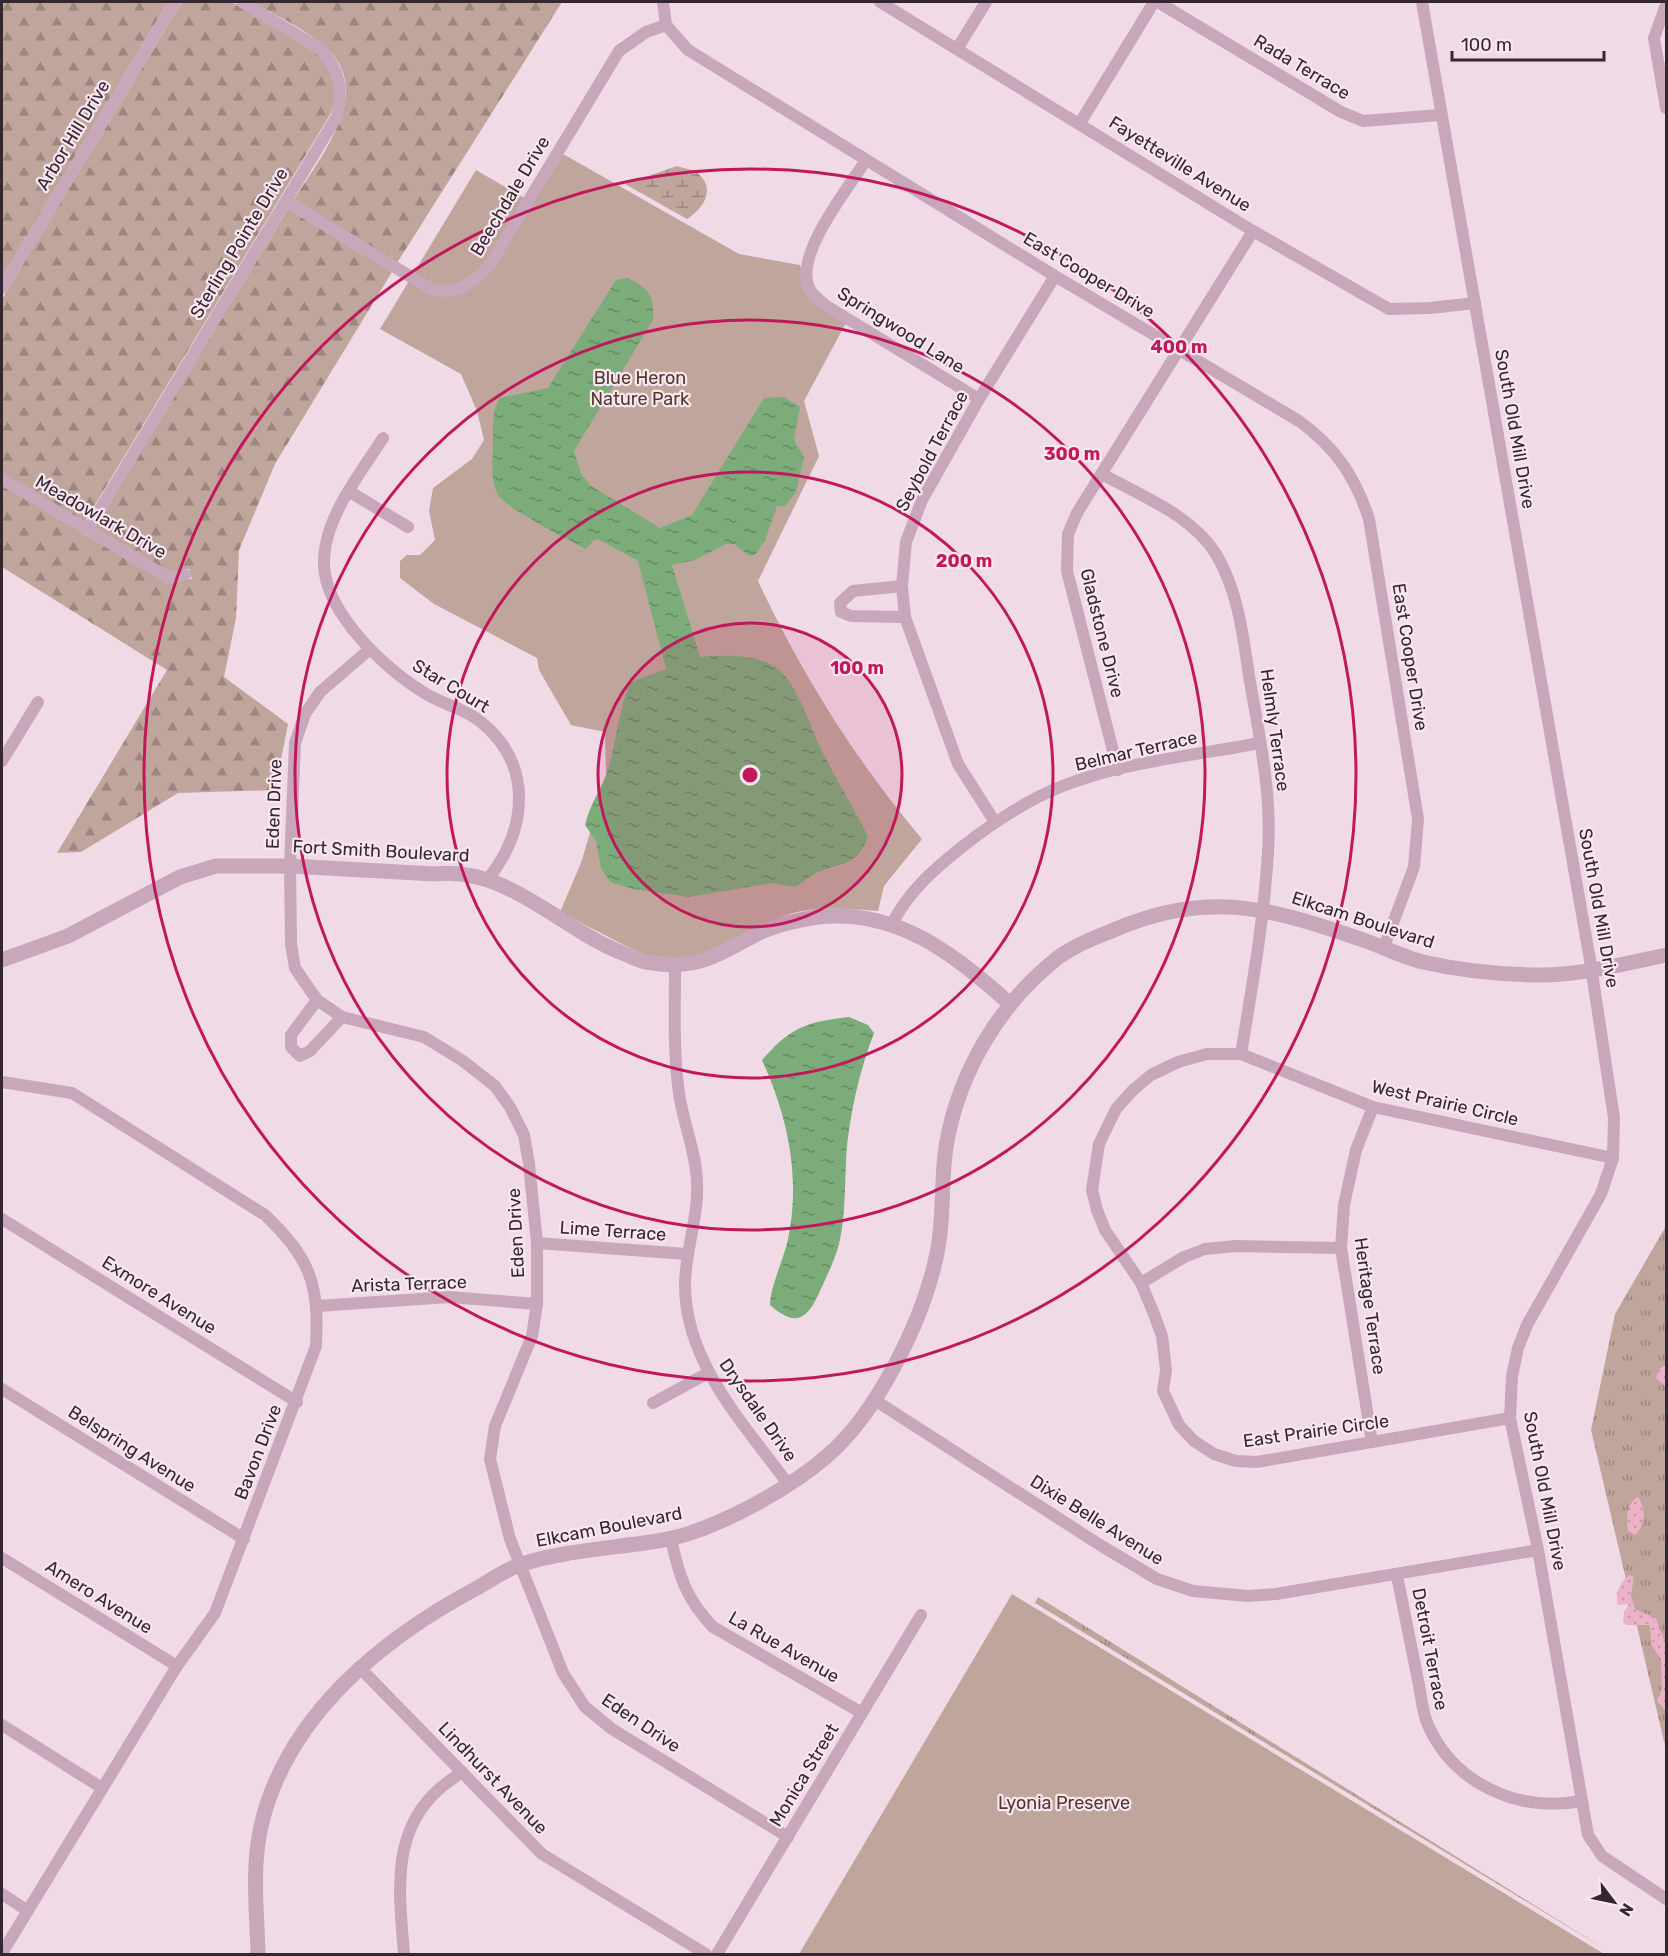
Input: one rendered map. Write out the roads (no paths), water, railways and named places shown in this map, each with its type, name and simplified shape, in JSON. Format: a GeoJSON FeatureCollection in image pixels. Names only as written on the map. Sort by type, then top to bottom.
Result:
{"type":"FeatureCollection","features":[{"type":"Feature","properties":{"kind":"street","name":"Arbor Hill Drive"},"geometry":{"type":"LineString","coordinates":[[2,288],[175,2]]}},
{"type":"Feature","properties":{"kind":"street","name":"Sterling Pointe Drive"},"geometry":{"type":"LineString","coordinates":[[87,531],[337,116],[342,94],[338,73],[320,48],[242,2]]}},
{"type":"Feature","properties":{"kind":"street"},"geometry":{"type":"LineString","coordinates":[[663,2],[666,25]]}},
{"type":"Feature","properties":{"kind":"street","name":"Fayetteville Avenue"},"geometry":{"type":"LineString","coordinates":[[880,2],[1253,231],[1389,309],[1430,308],[1475,303]]}},
{"type":"Feature","properties":{"kind":"street"},"geometry":{"type":"LineString","coordinates":[[957,49],[986,2]]}},
{"type":"Feature","properties":{"kind":"street"},"geometry":{"type":"LineString","coordinates":[[1080,123],[1156,2]]}},
{"type":"Feature","properties":{"kind":"street","name":"Rada Terrace"},"geometry":{"type":"LineString","coordinates":[[1156,2],[1341,112],[1363,121],[1440,115]]}},
{"type":"Feature","properties":{"kind":"street","name":"South Old Mill Drive"},"geometry":{"type":"LineString","coordinates":[[1422,2],[1440,115],[1592,969],[1614,1118],[1613,1158],[1602,1194],[1521,1341],[1512,1376],[1510,1418],[1538,1550],[1588,1835],[1602,1856],[1666,1899]]}},
{"type":"Feature","properties":{"kind":"street"},"geometry":{"type":"LineString","coordinates":[[1666,5],[1654,38],[1666,108]]}},
{"type":"Feature","properties":{"kind":"street","name":"Beechdale Drive"},"geometry":{"type":"LineString","coordinates":[[286,201],[431,289],[446,293],[463,288],[489,266],[619,51],[646,32],[666,25]]}},
{"type":"Feature","properties":{"kind":"street","name":"East Cooper Drive"},"geometry":{"type":"LineString","coordinates":[[666,25],[688,50],[1055,276],[1299,421],[1323,438],[1348,468],[1360,491],[1369,519],[1418,819],[1414,867],[1384,947]]}},
{"type":"Feature","properties":{"kind":"street","name":"Springwood Lane"},"geometry":{"type":"LineString","coordinates":[[866,160],[810,250],[807,278],[810,290],[825,305],[979,399]]}},
{"type":"Feature","properties":{"kind":"street","name":"Gladstone Drive"},"geometry":{"type":"LineString","coordinates":[[1118,770],[1067,571],[1068,534],[1077,513],[1253,231]]}},
{"type":"Feature","properties":{"kind":"street","name":"Seybold Terrace"},"geometry":{"type":"LineString","coordinates":[[995,822],[958,764],[904,617],[902,586],[906,542],[922,500],[979,399],[1055,276]]}},
{"type":"Feature","properties":{"kind":"street","name":"Star Court"},"geometry":{"type":"LineString","coordinates":[[383,438],[350,492],[330,534],[324,564],[330,589],[343,615],[370,649],[403,680],[481,722],[501,744],[514,771],[520,807],[513,839],[502,861],[488,879]]}},
{"type":"Feature","properties":{"kind":"street","name":"Helmly Terrace"},"geometry":{"type":"LineString","coordinates":[[1102,474],[1188,522],[1215,553],[1231,586],[1241,625],[1268,802],[1264,910],[1241,1054]]}},
{"type":"Feature","properties":{"kind":"street","name":"Meadowlark Drive"},"geometry":{"type":"LineString","coordinates":[[2,479],[169,578],[185,575]]}},
{"type":"Feature","properties":{"kind":"street"},"geometry":{"type":"LineString","coordinates":[[350,492],[408,527]]}},
{"type":"Feature","properties":{"kind":"street"},"geometry":{"type":"LineString","coordinates":[[902,586],[853,591],[840,603],[841,612],[851,616],[904,617]]}},
{"type":"Feature","properties":{"kind":"street","name":"Eden Drive"},"geometry":{"type":"LineString","coordinates":[[370,649],[320,692],[304,714],[295,743],[290,866],[291,944],[295,968],[317,1000],[342,1017],[424,1037],[463,1061],[495,1086],[510,1107],[524,1135],[537,1243],[537,1304],[532,1336],[495,1426],[490,1459],[510,1539],[562,1673],[585,1707],[612,1729],[788,1837]]}},
{"type":"Feature","properties":{"kind":"street"},"geometry":{"type":"LineString","coordinates":[[2,761],[38,702]]}},
{"type":"Feature","properties":{"kind":"street","name":"Belmar Terrace"},"geometry":{"type":"LineString","coordinates":[[891,924],[904,901],[938,866],[995,822],[1039,796],[1078,781],[1118,770],[1260,743]]}},
{"type":"Feature","properties":{"kind":"street","name":"Fort Smith Boulevard"},"geometry":{"type":"LineString","coordinates":[[2,960],[68,936],[198,870],[241,865],[435,874],[450,872],[488,879],[505,886],[611,948],[642,961],[675,966],[713,957],[733,949],[758,933],[800,919],[832,915],[868,917],[921,935],[956,957],[1010,1004]]}},
{"type":"Feature","properties":{"kind":"street","name":"Elkcam Boulevard"},"geometry":{"type":"LineString","coordinates":[[258,1954],[255,1860],[263,1818],[280,1774],[315,1717],[359,1667],[401,1633],[521,1565],[671,1539],[730,1518],[788,1484],[826,1457],[848,1435],[900,1355],[921,1308],[936,1260],[942,1223],[945,1146],[954,1109],[974,1060],[1010,1004],[1058,958],[1107,932],[1163,912],[1212,904],[1264,910],[1296,917],[1420,961],[1467,969],[1548,975],[1666,955]]}},
{"type":"Feature","properties":{"kind":"street","name":"Drysdale Drive"},"geometry":{"type":"LineString","coordinates":[[675,966],[676,1068],[680,1097],[695,1157],[698,1185],[686,1254],[685,1288],[691,1331],[708,1373],[788,1484]]}},
{"type":"Feature","properties":{"kind":"street"},"geometry":{"type":"LineString","coordinates":[[317,1000],[291,1035],[291,1047],[300,1056],[310,1052],[342,1017]]}},
{"type":"Feature","properties":{"kind":"street","name":"East Prairie Circle"},"geometry":{"type":"LineString","coordinates":[[1241,1054],[1207,1054],[1178,1062],[1151,1075],[1116,1109],[1099,1144],[1092,1190],[1097,1210],[1105,1230],[1141,1283],[1162,1336],[1166,1370],[1163,1391],[1179,1425],[1194,1442],[1225,1457],[1257,1462],[1510,1418]]}},
{"type":"Feature","properties":{"kind":"street","name":"West Prairie Circle"},"geometry":{"type":"LineString","coordinates":[[1241,1054],[1373,1107],[1613,1158]]}},
{"type":"Feature","properties":{"kind":"street","name":"Bavon Drive"},"geometry":{"type":"LineString","coordinates":[[2,1082],[72,1093],[265,1215],[292,1241],[309,1272],[318,1306],[316,1346],[297,1402],[215,1613],[177,1666],[2,1953]]}},
{"type":"Feature","properties":{"kind":"street","name":"Heritage Terrace"},"geometry":{"type":"LineString","coordinates":[[1372,1442],[1341,1248],[1344,1205],[1356,1150],[1373,1107]]}},
{"type":"Feature","properties":{"kind":"street","name":"Exmore Avenue"},"geometry":{"type":"LineString","coordinates":[[2,1219],[297,1402]]}},
{"type":"Feature","properties":{"kind":"street","name":"Lime Terrace"},"geometry":{"type":"LineString","coordinates":[[537,1243],[686,1254]]}},
{"type":"Feature","properties":{"kind":"street"},"geometry":{"type":"LineString","coordinates":[[1141,1283],[1184,1257],[1205,1248],[1236,1246],[1341,1248]]}},
{"type":"Feature","properties":{"kind":"street","name":"Arista Terrace"},"geometry":{"type":"LineString","coordinates":[[318,1306],[449,1297],[537,1304]]}},
{"type":"Feature","properties":{"kind":"street"},"geometry":{"type":"LineString","coordinates":[[653,1403],[708,1373]]}},
{"type":"Feature","properties":{"kind":"street","name":"Belspring Avenue"},"geometry":{"type":"LineString","coordinates":[[2,1389],[244,1539]]}},
{"type":"Feature","properties":{"kind":"street","name":"Dixie Belle Avenue"},"geometry":{"type":"LineString","coordinates":[[873,1399],[1100,1545],[1157,1579],[1194,1591],[1248,1596],[1276,1594],[1538,1550]]}},
{"type":"Feature","properties":{"kind":"street","name":"La Rue Avenue"},"geometry":{"type":"LineString","coordinates":[[671,1539],[680,1580],[696,1610],[713,1627],[862,1713]]}},
{"type":"Feature","properties":{"kind":"street","name":"Amero Avenue"},"geometry":{"type":"LineString","coordinates":[[2,1558],[177,1666]]}},
{"type":"Feature","properties":{"kind":"street","name":"Detroit Terrace"},"geometry":{"type":"LineString","coordinates":[[1397,1575],[1427,1723],[1452,1762],[1503,1796],[1525,1802],[1560,1804],[1581,1801]]}},
{"type":"Feature","properties":{"kind":"street","name":"Monica Street"},"geometry":{"type":"LineString","coordinates":[[717,1954],[921,1615]]}},
{"type":"Feature","properties":{"kind":"street","name":"Lindhurst Avenue"},"geometry":{"type":"LineString","coordinates":[[359,1667],[542,1854],[706,1954]]}},
{"type":"Feature","properties":{"kind":"street"},"geometry":{"type":"LineString","coordinates":[[2,1725],[102,1788]]}},
{"type":"Feature","properties":{"kind":"street"},"geometry":{"type":"LineString","coordinates":[[404,1954],[399,1882],[403,1849],[412,1823],[432,1796],[462,1772]]}},
{"type":"Feature","properties":{"kind":"street"},"geometry":{"type":"LineString","coordinates":[[2,1894],[28,1911]]}},
{"type":"Feature","properties":{"kind":"water"},"geometry":{"type":"Polygon","coordinates":[[[628,278],[649,294],[653,304],[653,320],[574,451],[581,474],[591,486],[660,528],[692,515],[764,398],[784,397],[800,407],[794,440],[804,457],[796,492],[785,506],[777,506],[765,540],[756,554],[749,556],[734,544],[726,544],[695,560],[672,565],[700,657],[741,656],[751,658],[770,664],[786,677],[868,837],[855,858],[820,871],[795,887],[772,883],[689,897],[633,889],[610,882],[601,868],[596,841],[585,825],[608,769],[623,703],[631,682],[666,669],[638,561],[600,540],[594,540],[586,549],[523,514],[497,493],[493,474],[494,419],[500,398],[548,388],[616,280],[628,278]]]}},
{"type":"Feature","properties":{"kind":"water"},"geometry":{"type":"Polygon","coordinates":[[[849,1017],[868,1025],[874,1033],[851,1117],[847,1144],[842,1230],[835,1256],[816,1300],[806,1314],[795,1318],[788,1317],[770,1305],[792,1216],[790,1148],[779,1103],[762,1060],[782,1040],[800,1028],[821,1021],[849,1017]]]}},
{"type":"Feature","properties":{"kind":"park label","name":"Blue Heron Nature Park"},"geometry":{"type":"Point","coordinates":[640,388]}},
{"type":"Feature","properties":{"kind":"park label","name":"Lyonia Preserve"},"geometry":{"type":"Point","coordinates":[1064,1803]}}]}
